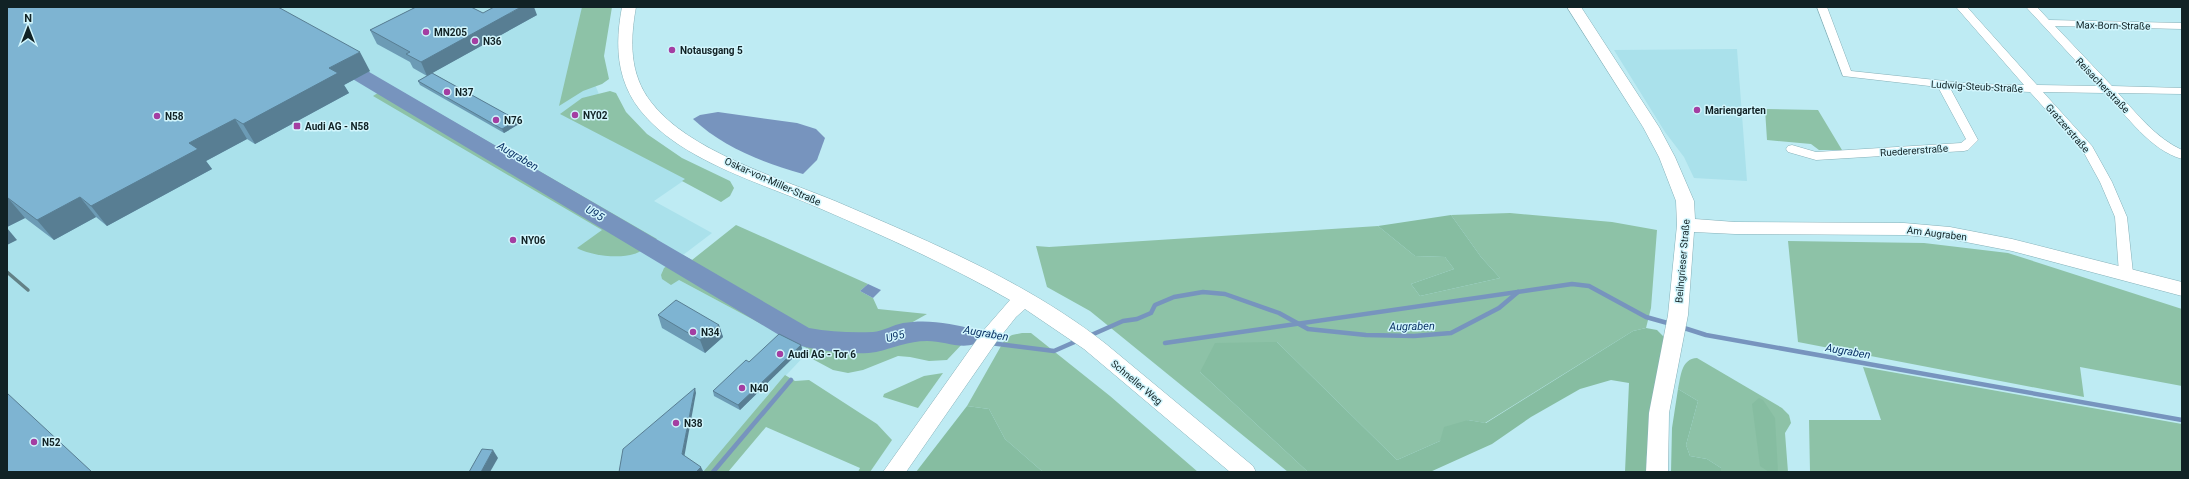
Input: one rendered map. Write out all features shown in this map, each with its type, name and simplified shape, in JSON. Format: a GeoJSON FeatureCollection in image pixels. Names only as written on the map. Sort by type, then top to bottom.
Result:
{"type":"FeatureCollection","features":[{"type":"Feature","properties":{"kind":"main road","name":"Oskar-von-Miller-Straße"},"geometry":{"type":"LineString","coordinates":[[629,7],[623,38],[624,60],[627,74],[646,107],[662,123],[687,141],[714,155],[762,178],[793,190],[933,252],[1023,300]]}},
{"type":"Feature","properties":{"kind":"main road","name":"Beilngrieser Straße"},"geometry":{"type":"LineString","coordinates":[[1574,7],[1637,104],[1667,157],[1685,201],[1686,225],[1678,315],[1659,413],[1657,472]]}},
{"type":"Feature","properties":{"kind":"main road","name":"Am Augraben"},"geometry":{"type":"LineString","coordinates":[[1686,225],[1735,228],[1904,228],[1950,233],[2012,245],[2126,273],[2182,289]]}},
{"type":"Feature","properties":{"kind":"main road","name":"Schneller Weg"},"geometry":{"type":"LineString","coordinates":[[1023,300],[1074,331],[1093,345],[1245,472]]}},
{"type":"Feature","properties":{"kind":"main road"},"geometry":{"type":"LineString","coordinates":[[894,472],[985,342],[1009,312],[1023,300]]}},
{"type":"Feature","properties":{"kind":"street","name":"Ludwig-Steub-Straße"},"geometry":{"type":"LineString","coordinates":[[1822,7],[1847,74],[1943,85],[2182,91]]}},
{"type":"Feature","properties":{"kind":"street","name":"Gratzerstraße"},"geometry":{"type":"LineString","coordinates":[[1961,7],[2088,149],[2106,182],[2121,217],[2126,273]]}},
{"type":"Feature","properties":{"kind":"street","name":"Reisacherstraße"},"geometry":{"type":"LineString","coordinates":[[2031,7],[2107,90],[2150,134],[2169,149],[2182,155]]}},
{"type":"Feature","properties":{"kind":"street","name":"Max-Born-Straße"},"geometry":{"type":"LineString","coordinates":[[2045,23],[2182,26]]}},
{"type":"Feature","properties":{"kind":"street","name":"Ruedererstraße"},"geometry":{"type":"LineString","coordinates":[[1792,150],[1816,156],[1964,147],[1972,140],[1943,85]]}},
{"type":"Feature","properties":{"kind":"shaded area"},"geometry":{"type":"Polygon","coordinates":[[[7,7],[594,7],[585,60],[614,131],[606,137],[686,179],[654,201],[712,233],[662,271],[810,350],[772,390],[705,472],[7,472],[7,7]]]}},
{"type":"Feature","properties":{"kind":"shaded area","name":"Mariengarten"},"geometry":{"type":"Polygon","coordinates":[[[1737,49],[1747,181],[1694,178],[1684,157],[1665,132],[1614,50],[1737,49]]]}},
{"type":"Feature","properties":{"kind":"shaded area"},"geometry":{"type":"Polygon","coordinates":[[[718,112],[797,123],[816,129],[825,138],[817,160],[803,174],[773,165],[730,146],[717,138],[693,119],[700,115],[718,112]]]}},
{"type":"Feature","properties":{"kind":"shaded area"},"geometry":{"type":"Polygon","coordinates":[[[868,284],[881,290],[873,298],[860,291],[868,284]]]}},
{"type":"Feature","properties":{"kind":"green space"},"geometry":{"type":"Polygon","coordinates":[[[582,7],[612,7],[604,56],[609,79],[602,84],[583,91],[559,106],[582,7]]]}},
{"type":"Feature","properties":{"kind":"green space"},"geometry":{"type":"Polygon","coordinates":[[[385,82],[657,239],[639,252],[625,256],[599,255],[577,248],[602,230],[373,96],[381,91],[375,87],[385,82]]]}},
{"type":"Feature","properties":{"kind":"green space"},"geometry":{"type":"Polygon","coordinates":[[[610,91],[616,93],[626,112],[647,134],[682,158],[730,181],[734,188],[730,196],[721,202],[682,181],[685,179],[560,114],[582,98],[610,91]]]}},
{"type":"Feature","properties":{"kind":"green space"},"geometry":{"type":"Polygon","coordinates":[[[1765,109],[1818,110],[1842,150],[1819,150],[1811,144],[1767,140],[1765,109]]]}},
{"type":"Feature","properties":{"kind":"green space"},"geometry":{"type":"Polygon","coordinates":[[[1510,213],[1612,222],[1657,230],[1651,308],[1646,328],[1633,331],[1485,423],[1468,420],[1440,441],[1397,460],[1277,342],[1200,372],[1308,472],[1288,472],[1090,311],[1047,287],[1036,246],[1049,247],[1378,226],[1415,256],[1445,257],[1454,269],[1411,284],[1420,296],[1500,278],[1481,257],[1451,215],[1510,213]]]}},
{"type":"Feature","properties":{"kind":"green space"},"geometry":{"type":"Polygon","coordinates":[[[1451,215],[1481,257],[1500,278],[1420,296],[1411,284],[1454,269],[1445,257],[1415,256],[1378,226],[1451,215]]]}},
{"type":"Feature","properties":{"kind":"green space"},"geometry":{"type":"Polygon","coordinates":[[[736,225],[868,284],[860,291],[873,298],[878,309],[927,314],[877,342],[929,334],[965,341],[947,360],[929,361],[898,356],[863,370],[848,373],[833,370],[805,355],[810,350],[679,280],[671,285],[662,279],[661,275],[664,268],[683,255],[692,260],[736,225]]]}},
{"type":"Feature","properties":{"kind":"green space"},"geometry":{"type":"Polygon","coordinates":[[[1788,241],[1924,243],[2008,253],[2182,309],[2182,386],[2080,367],[2084,397],[1798,342],[1788,241]]]}},
{"type":"Feature","properties":{"kind":"green space"},"geometry":{"type":"Polygon","coordinates":[[[1646,328],[1657,330],[1664,337],[1646,462],[1648,472],[1625,472],[1629,383],[1611,380],[1580,389],[1531,417],[1492,444],[1430,472],[1308,472],[1200,372],[1215,343],[1277,342],[1397,460],[1440,441],[1444,427],[1468,420],[1486,423],[1633,331],[1646,328]]]}},
{"type":"Feature","properties":{"kind":"green space"},"geometry":{"type":"Polygon","coordinates":[[[1031,333],[1110,396],[1198,472],[1043,472],[1005,439],[989,409],[967,406],[1005,339],[1012,335],[1031,333]]]}},
{"type":"Feature","properties":{"kind":"green space"},"geometry":{"type":"Polygon","coordinates":[[[1697,358],[1782,408],[1789,415],[1791,423],[1785,433],[1788,472],[1721,472],[1721,468],[1707,459],[1690,456],[1686,445],[1698,401],[1678,389],[1681,374],[1685,365],[1688,361],[1697,358]]]}},
{"type":"Feature","properties":{"kind":"green space"},"geometry":{"type":"Polygon","coordinates":[[[1863,367],[2182,424],[2182,472],[1810,472],[1809,420],[1881,420],[1863,367]]]}},
{"type":"Feature","properties":{"kind":"green space"},"geometry":{"type":"Polygon","coordinates":[[[943,373],[918,408],[883,397],[884,394],[924,376],[943,373]]]}},
{"type":"Feature","properties":{"kind":"green space"},"geometry":{"type":"Polygon","coordinates":[[[785,375],[795,381],[809,380],[877,424],[892,440],[870,472],[858,472],[860,468],[766,427],[728,472],[703,472],[785,375]]]}},
{"type":"Feature","properties":{"kind":"green space"},"geometry":{"type":"Polygon","coordinates":[[[1678,389],[1698,401],[1686,445],[1690,456],[1707,459],[1721,468],[1721,472],[1671,472],[1672,428],[1678,389]]]}},
{"type":"Feature","properties":{"kind":"green space"},"geometry":{"type":"Polygon","coordinates":[[[1759,398],[1763,400],[1775,418],[1778,472],[1769,472],[1760,466],[1752,404],[1759,398]]]}},
{"type":"Feature","properties":{"kind":"green space"},"geometry":{"type":"Polygon","coordinates":[[[967,406],[989,409],[1005,439],[1043,472],[916,472],[967,406]]]}},
{"type":"Feature","properties":{"kind":"building","name":"N58"},"geometry":{"type":"Polygon","coordinates":[[[7,7],[278,7],[360,52],[329,68],[338,73],[243,124],[235,119],[189,143],[198,149],[91,206],[80,197],[37,220],[7,198],[7,7]]]}},
{"type":"Feature","properties":{"kind":"building"},"geometry":{"type":"Polygon","coordinates":[[[416,7],[471,7],[483,13],[494,7],[521,7],[421,62],[406,54],[410,52],[370,30],[416,7]]]}},
{"type":"Feature","properties":{"kind":"building"},"geometry":{"type":"Polygon","coordinates":[[[432,73],[517,120],[502,129],[418,81],[432,73]]]}},
{"type":"Feature","properties":{"kind":"building"},"geometry":{"type":"Polygon","coordinates":[[[676,300],[719,325],[700,340],[658,315],[676,300]]]}},
{"type":"Feature","properties":{"kind":"building"},"geometry":{"type":"Polygon","coordinates":[[[779,334],[801,345],[738,405],[713,391],[746,360],[749,362],[779,334]]]}},
{"type":"Feature","properties":{"kind":"building","name":"N38"},"geometry":{"type":"Polygon","coordinates":[[[695,388],[682,454],[701,467],[696,472],[619,472],[623,449],[695,388]]]}},
{"type":"Feature","properties":{"kind":"building","name":"N52"},"geometry":{"type":"Polygon","coordinates":[[[7,393],[92,472],[7,472],[7,393]]]}},
{"type":"Feature","properties":{"kind":"building"},"geometry":{"type":"Polygon","coordinates":[[[482,449],[493,450],[481,472],[469,472],[482,449]]]}},
{"type":"Feature","properties":{"kind":"waterway","name":"Augraben"},"geometry":{"type":"LineString","coordinates":[[333,59],[803,337],[824,341],[875,342],[903,333],[928,331],[966,337]]}},
{"type":"Feature","properties":{"kind":"waterway","name":"Augraben"},"geometry":{"type":"LineString","coordinates":[[378,83],[598,215]]}},
{"type":"Feature","properties":{"kind":"waterway","name":"Augraben"},"geometry":{"type":"LineString","coordinates":[[596,214],[648,245]]}},
{"type":"Feature","properties":{"kind":"waterway","name":"Augraben"},"geometry":{"type":"LineString","coordinates":[[675,261],[803,337],[824,341]]}},
{"type":"Feature","properties":{"kind":"waterway","name":"Augraben"},"geometry":{"type":"LineString","coordinates":[[1298,324],[1572,284],[1589,286],[1646,317],[1671,324]]}},
{"type":"Feature","properties":{"kind":"waterway","name":"Augraben"},"geometry":{"type":"LineString","coordinates":[[1089,336],[1123,321],[1137,319],[1151,313],[1155,305],[1174,297],[1203,292],[1225,294],[1279,313],[1298,324]]}},
{"type":"Feature","properties":{"kind":"waterway","name":"Augraben"},"geometry":{"type":"LineString","coordinates":[[1298,324],[1308,329],[1366,335],[1414,336],[1451,333],[1499,308],[1518,292]]}},
{"type":"Feature","properties":{"kind":"waterway","name":"Augraben"},"geometry":{"type":"LineString","coordinates":[[1165,343],[1298,324]]}},
{"type":"Feature","properties":{"kind":"waterway","name":"Augraben"},"geometry":{"type":"LineString","coordinates":[[1681,327],[1706,335],[2182,420]]}},
{"type":"Feature","properties":{"kind":"waterway","name":"Augraben"},"geometry":{"type":"LineString","coordinates":[[824,341],[875,342],[903,333],[928,331],[982,341]]}},
{"type":"Feature","properties":{"kind":"waterway","name":"Augraben"},"geometry":{"type":"LineString","coordinates":[[990,343],[1054,351],[1079,340]]}},
{"type":"Feature","properties":{"kind":"waterway"},"geometry":{"type":"LineString","coordinates":[[814,354],[824,341]]}},
{"type":"Feature","properties":{"kind":"waterway"},"geometry":{"type":"LineString","coordinates":[[713,472],[791,380]]}},
{"type":"Feature","properties":{"kind":"railway"},"geometry":{"type":"LineString","coordinates":[[7,272],[28,290]]}},
{"type":"Feature","properties":{"kind":"place","name":"MN205"},"geometry":{"type":"Point","coordinates":[426,32]}},
{"type":"Feature","properties":{"kind":"place","name":"N36"},"geometry":{"type":"Point","coordinates":[475,41]}},
{"type":"Feature","properties":{"kind":"place","name":"Notausgang 5"},"geometry":{"type":"Point","coordinates":[672,50]}},
{"type":"Feature","properties":{"kind":"place","name":"N37"},"geometry":{"type":"Point","coordinates":[447,92]}},
{"type":"Feature","properties":{"kind":"place","name":"Mariengarten"},"geometry":{"type":"Point","coordinates":[1697,110]}},
{"type":"Feature","properties":{"kind":"place","name":"NY02"},"geometry":{"type":"Point","coordinates":[575,115]}},
{"type":"Feature","properties":{"kind":"place","name":"N58"},"geometry":{"type":"Point","coordinates":[157,116]}},
{"type":"Feature","properties":{"kind":"place","name":"N76"},"geometry":{"type":"Point","coordinates":[496,120]}},
{"type":"Feature","properties":{"kind":"place","name":"Audi AG - N58"},"geometry":{"type":"Point","coordinates":[297,126]}},
{"type":"Feature","properties":{"kind":"place","name":"NY06"},"geometry":{"type":"Point","coordinates":[513,240]}},
{"type":"Feature","properties":{"kind":"place","name":"N34"},"geometry":{"type":"Point","coordinates":[693,332]}},
{"type":"Feature","properties":{"kind":"place","name":"Audi AG - Tor 6"},"geometry":{"type":"Point","coordinates":[780,354]}},
{"type":"Feature","properties":{"kind":"place","name":"N40"},"geometry":{"type":"Point","coordinates":[742,388]}},
{"type":"Feature","properties":{"kind":"place","name":"N38"},"geometry":{"type":"Point","coordinates":[676,423]}},
{"type":"Feature","properties":{"kind":"place","name":"N52"},"geometry":{"type":"Point","coordinates":[34,442]}},
{"type":"Feature","properties":{"kind":"water label","name":"U95"},"geometry":{"type":"Point","coordinates":[595,213]}},
{"type":"Feature","properties":{"kind":"water label","name":"U95"},"geometry":{"type":"Point","coordinates":[895,336]}}]}
